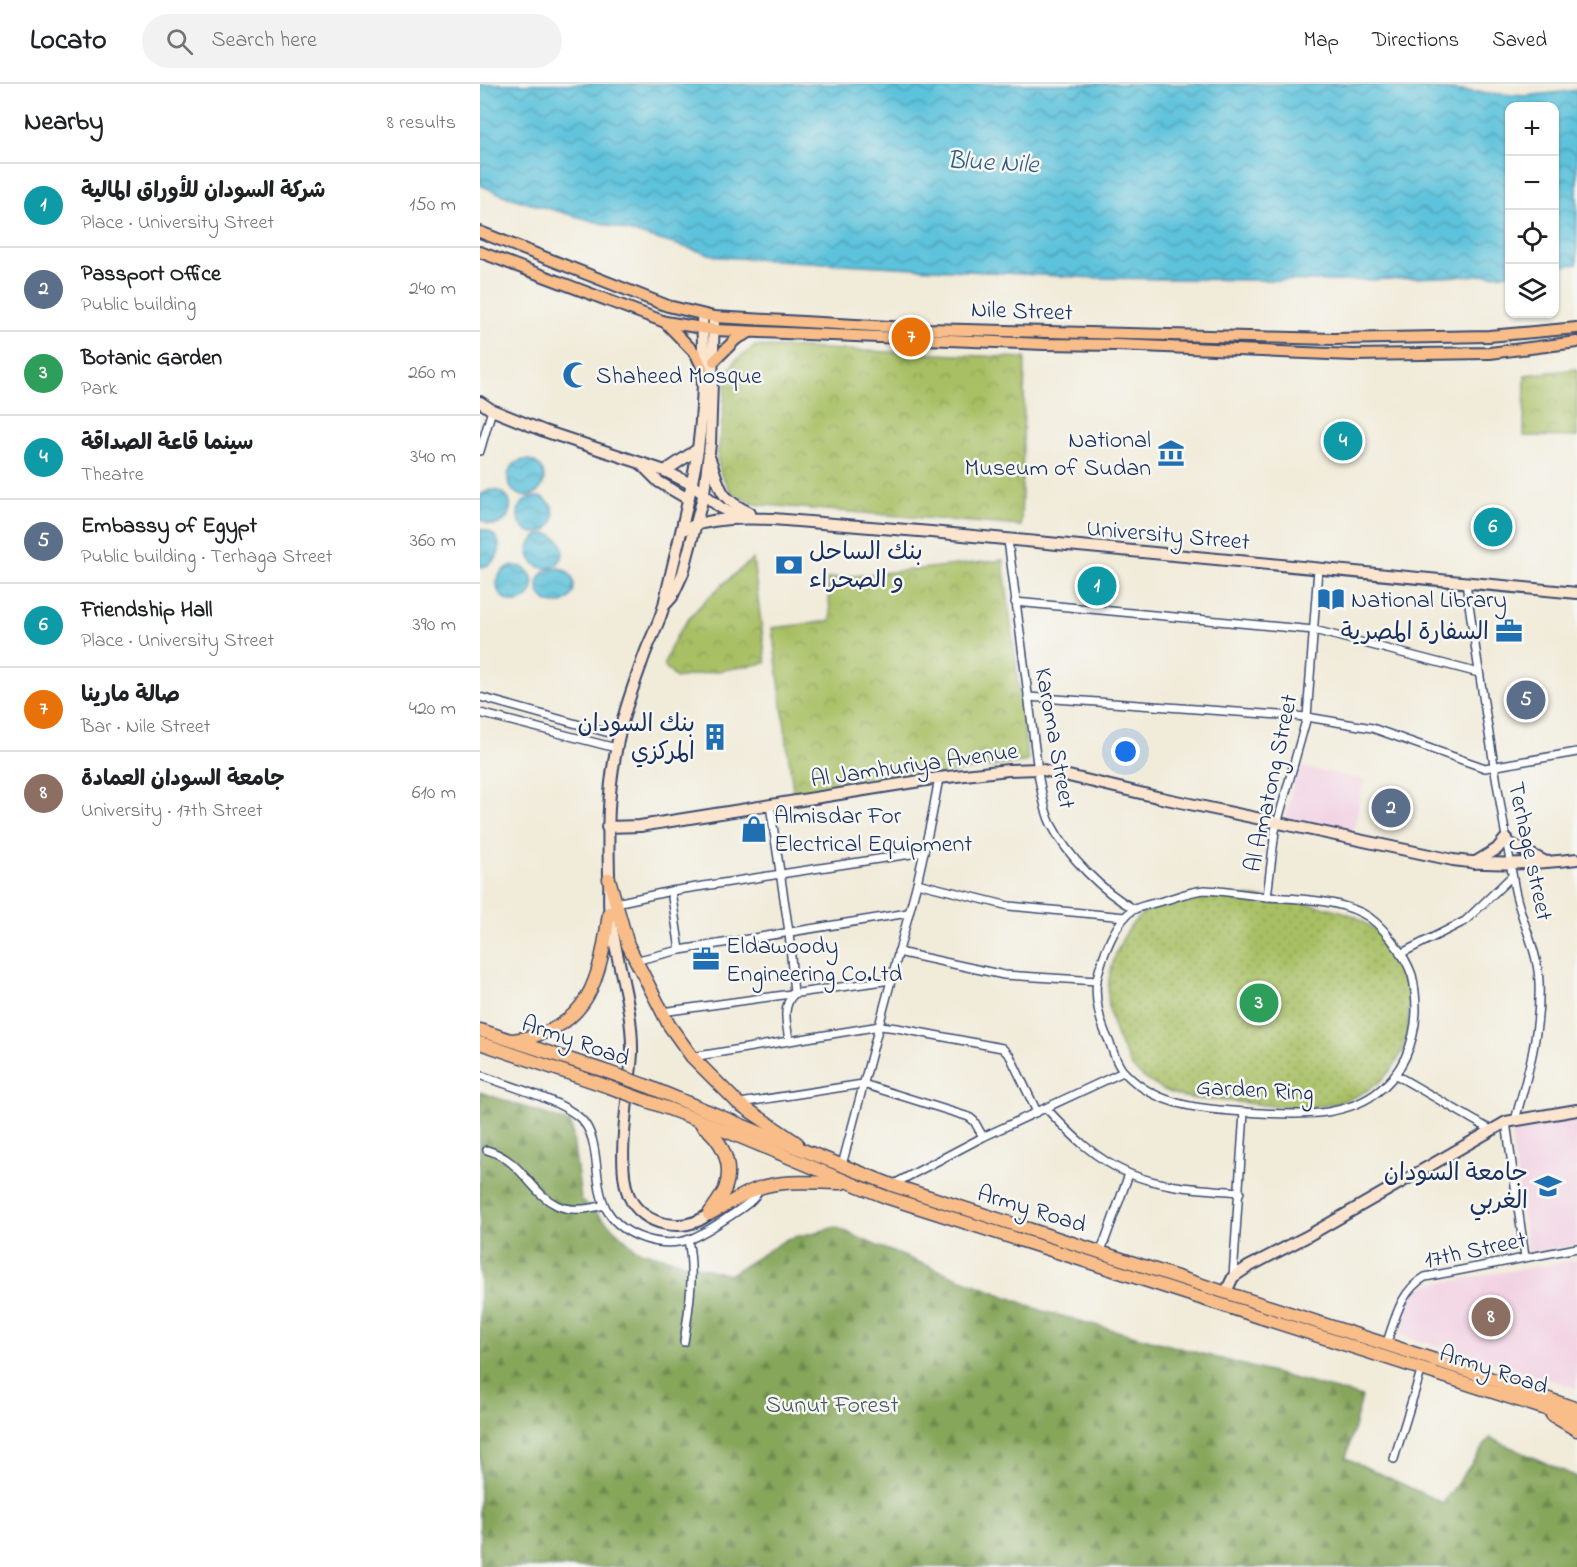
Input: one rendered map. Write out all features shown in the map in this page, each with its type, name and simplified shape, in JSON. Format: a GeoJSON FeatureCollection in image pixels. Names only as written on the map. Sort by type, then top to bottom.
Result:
{"type":"FeatureCollection","features":[{"type":"Feature","properties":{"kind":"highway"},"geometry":{"type":"LineString","coordinates":[[609,879],[613,908],[634,961],[669,1025],[692,1058],[738,1103],[814,1154]]}},
{"type":"Feature","properties":{"kind":"highway"},"geometry":{"type":"LineString","coordinates":[[513,1040],[530,1038],[553,1029],[574,1014],[587,998],[594,986],[603,958],[613,908]]}},
{"type":"Feature","properties":{"kind":"highway","name":"Army Road"},"geometry":{"type":"LineString","coordinates":[[480,1030],[647,1086],[892,1185],[1577,1407]]}},
{"type":"Feature","properties":{"kind":"highway","name":"Army Road"},"geometry":{"type":"LineString","coordinates":[[480,1043],[689,1115],[852,1184],[1577,1419]]}},
{"type":"Feature","properties":{"kind":"highway"},"geometry":{"type":"LineString","coordinates":[[689,1115],[708,1129],[719,1143],[728,1166],[725,1189],[709,1214]]}},
{"type":"Feature","properties":{"kind":"highway"},"geometry":{"type":"LineString","coordinates":[[709,1214],[758,1188],[785,1182],[852,1184]]}},
{"type":"Feature","properties":{"kind":"highway"},"geometry":{"type":"LineString","coordinates":[[1541,1406],[1557,1419],[1577,1430]]}},
{"type":"Feature","properties":{"kind":"main road","name":"Nile Street"},"geometry":{"type":"LineString","coordinates":[[480,232],[668,306],[714,317],[938,329],[1364,339],[1489,336],[1577,328]]}},
{"type":"Feature","properties":{"kind":"main road","name":"Nile Street"},"geometry":{"type":"LineString","coordinates":[[480,252],[665,322],[715,330],[1043,344],[1430,355],[1490,352],[1577,342]]}},
{"type":"Feature","properties":{"kind":"main road"},"geometry":{"type":"LineString","coordinates":[[573,287],[578,271]]}},
{"type":"Feature","properties":{"kind":"main road"},"geometry":{"type":"LineString","coordinates":[[609,879],[608,798],[616,748],[644,656],[664,606],[665,592],[683,530],[698,449],[703,369],[702,315]]}},
{"type":"Feature","properties":{"kind":"main road"},"geometry":{"type":"LineString","coordinates":[[664,606],[672,597],[683,573],[704,494],[709,456],[714,317]]}},
{"type":"Feature","properties":{"kind":"main road"},"geometry":{"type":"LineString","coordinates":[[665,322],[696,354],[703,369]]}},
{"type":"Feature","properties":{"kind":"main road"},"geometry":{"type":"LineString","coordinates":[[807,322],[807,334]]}},
{"type":"Feature","properties":{"kind":"main road"},"geometry":{"type":"LineString","coordinates":[[714,361],[736,339],[751,331]]}},
{"type":"Feature","properties":{"kind":"main road"},"geometry":{"type":"LineString","coordinates":[[1180,335],[1181,347]]}},
{"type":"Feature","properties":{"kind":"main road"},"geometry":{"type":"LineString","coordinates":[[1489,336],[1490,352]]}},
{"type":"Feature","properties":{"kind":"main road"},"geometry":{"type":"LineString","coordinates":[[1301,338],[1301,353]]}},
{"type":"Feature","properties":{"kind":"main road","name":"University Street"},"geometry":{"type":"LineString","coordinates":[[480,402],[492,410],[544,431],[665,471],[691,484],[731,513],[757,519],[1577,593]]}},
{"type":"Feature","properties":{"kind":"main road"},"geometry":{"type":"LineString","coordinates":[[665,471],[673,468],[698,449]]}},
{"type":"Feature","properties":{"kind":"main road"},"geometry":{"type":"LineString","coordinates":[[709,456],[724,497],[757,519]]}},
{"type":"Feature","properties":{"kind":"main road","name":"University Street"},"geometry":{"type":"LineString","coordinates":[[639,463],[659,482],[688,499]]}},
{"type":"Feature","properties":{"kind":"main road","name":"University Street"},"geometry":{"type":"LineString","coordinates":[[683,530],[698,523],[757,519]]}},
{"type":"Feature","properties":{"kind":"main road","name":"Al Jamhuriya Avenue"},"geometry":{"type":"LineString","coordinates":[[607,827],[640,826],[939,778],[1039,769],[1474,863],[1511,864],[1577,860]]}},
{"type":"Feature","properties":{"kind":"main road"},"geometry":{"type":"LineString","coordinates":[[1474,863],[1497,849],[1506,840],[1547,862]]}},
{"type":"Feature","properties":{"kind":"main road"},"geometry":{"type":"LineString","coordinates":[[613,908],[630,1016],[632,1052],[624,1150],[626,1189],[638,1211],[660,1222],[671,1225],[688,1224],[703,1219],[709,1214]]}},
{"type":"Feature","properties":{"kind":"main road"},"geometry":{"type":"LineString","coordinates":[[1226,1292],[1233,1277],[1248,1267],[1510,1121],[1577,1110]]}},
{"type":"Feature","properties":{"kind":"street"},"geometry":{"type":"LineString","coordinates":[[480,451],[492,410]]}},
{"type":"Feature","properties":{"kind":"street","name":"Karoma Street"},"geometry":{"type":"LineString","coordinates":[[1008,540],[1028,697],[1043,800],[1048,817],[1056,831],[1097,883],[1115,899],[1134,909]]}},
{"type":"Feature","properties":{"kind":"street","name":"Al Amatong Street"},"geometry":{"type":"LineString","coordinates":[[1267,897],[1273,840],[1307,717],[1318,569]]}},
{"type":"Feature","properties":{"kind":"street","name":"Terhage street"},"geometry":{"type":"LineString","coordinates":[[1466,583],[1512,876],[1539,980],[1537,1029],[1510,1121]]}},
{"type":"Feature","properties":{"kind":"street"},"geometry":{"type":"LineString","coordinates":[[1015,602],[1314,630],[1479,673]]}},
{"type":"Feature","properties":{"kind":"street"},"geometry":{"type":"LineString","coordinates":[[480,697],[620,736]]}},
{"type":"Feature","properties":{"kind":"street"},"geometry":{"type":"LineString","coordinates":[[1028,697],[1307,717],[1372,728],[1489,768],[1577,752]]}},
{"type":"Feature","properties":{"kind":"street"},"geometry":{"type":"LineString","coordinates":[[480,713],[616,748]]}},
{"type":"Feature","properties":{"kind":"street"},"geometry":{"type":"LineString","coordinates":[[842,1165],[924,852],[939,778]]}},
{"type":"Feature","properties":{"kind":"street"},"geometry":{"type":"LineString","coordinates":[[770,805],[789,932],[794,994],[789,999],[785,1012],[789,1041]]}},
{"type":"Feature","properties":{"kind":"street"},"geometry":{"type":"LineString","coordinates":[[613,908],[670,891],[924,852]]}},
{"type":"Feature","properties":{"kind":"street"},"geometry":{"type":"LineString","coordinates":[[1400,954],[1465,921],[1512,876]]}},
{"type":"Feature","properties":{"kind":"street"},"geometry":{"type":"LineString","coordinates":[[916,883],[1009,906],[1125,917]]}},
{"type":"Feature","properties":{"kind":"street","name":"Garden Ring"},"geometry":{"type":"LineString","coordinates":[[1205,890],[1331,903],[1364,913],[1384,929],[1400,954],[1411,974],[1416,995],[1412,1040],[1396,1075],[1375,1095],[1324,1113],[1300,1115],[1192,1108],[1157,1095],[1123,1072],[1099,1014],[1097,981],[1104,955],[1125,917],[1134,909],[1193,891],[1205,890]]}},
{"type":"Feature","properties":{"kind":"street"},"geometry":{"type":"LineString","coordinates":[[670,891],[680,950]]}},
{"type":"Feature","properties":{"kind":"street"},"geometry":{"type":"LineString","coordinates":[[634,961],[680,950],[908,913]]}},
{"type":"Feature","properties":{"kind":"street"},"geometry":{"type":"LineString","coordinates":[[898,952],[1004,975],[1097,981]]}},
{"type":"Feature","properties":{"kind":"street"},"geometry":{"type":"LineString","coordinates":[[662,1012],[891,980]]}},
{"type":"Feature","properties":{"kind":"street"},"geometry":{"type":"LineString","coordinates":[[692,1058],[880,1026],[897,1028],[1002,1048],[1010,1056],[1037,1112]]}},
{"type":"Feature","properties":{"kind":"street"},"geometry":{"type":"LineString","coordinates":[[892,1185],[983,1137],[1123,1072]]}},
{"type":"Feature","properties":{"kind":"street"},"geometry":{"type":"LineString","coordinates":[[480,1075],[551,1101],[581,1119],[592,1140],[596,1177],[604,1205],[615,1221],[637,1235],[659,1241],[688,1240],[722,1222],[743,1207],[753,1199],[759,1191],[758,1188]]}},
{"type":"Feature","properties":{"kind":"street"},"geometry":{"type":"LineString","coordinates":[[1396,1075],[1491,1131]]}},
{"type":"Feature","properties":{"kind":"street"},"geometry":{"type":"LineString","coordinates":[[738,1103],[863,1084],[969,1117],[983,1137]]}},
{"type":"Feature","properties":{"kind":"street"},"geometry":{"type":"LineString","coordinates":[[1046,1108],[1066,1131],[1092,1153],[1129,1174],[1180,1186],[1240,1192]]}},
{"type":"Feature","properties":{"kind":"street"},"geometry":{"type":"LineString","coordinates":[[1233,1277],[1244,1112]]}},
{"type":"Feature","properties":{"kind":"street"},"geometry":{"type":"LineString","coordinates":[[1510,1121],[1525,1257]]}},
{"type":"Feature","properties":{"kind":"street"},"geometry":{"type":"LineString","coordinates":[[487,1150],[506,1159],[538,1191],[562,1207],[580,1211],[604,1205]]}},
{"type":"Feature","properties":{"kind":"street"},"geometry":{"type":"LineString","coordinates":[[1101,1251],[1129,1174]]}},
{"type":"Feature","properties":{"kind":"street"},"geometry":{"type":"LineString","coordinates":[[684,1342],[690,1295],[691,1268],[688,1240]]}},
{"type":"Feature","properties":{"kind":"street","name":"17th Street"},"geometry":{"type":"LineString","coordinates":[[1386,1345],[1401,1303],[1407,1291],[1415,1283],[1438,1273],[1577,1248]]}},
{"type":"Feature","properties":{"kind":"street"},"geometry":{"type":"LineString","coordinates":[[1394,1459],[1422,1368]]}},
{"type":"Feature","properties":{"kind":"shaded area"},"geometry":{"type":"Polygon","coordinates":[[[1297,766],[1364,780],[1353,832],[1286,818],[1297,766]]]}},
{"type":"Feature","properties":{"kind":"shaded area","name":"جامعة السودان الغربي"},"geometry":{"type":"Polygon","coordinates":[[[1577,1118],[1577,1245],[1528,1252],[1510,1128],[1577,1118]]]}},
{"type":"Feature","properties":{"kind":"shaded area"},"geometry":{"type":"Polygon","coordinates":[[[1577,1260],[1577,1388],[1400,1335],[1411,1299],[1418,1286],[1577,1260]]]}},
{"type":"Feature","properties":{"kind":"green space"},"geometry":{"type":"Polygon","coordinates":[[[755,346],[1025,358],[1021,526],[754,504],[732,493],[721,475],[717,457],[727,373],[735,361],[755,346]]]}},
{"type":"Feature","properties":{"kind":"green space"},"geometry":{"type":"Polygon","coordinates":[[[1577,369],[1577,437],[1524,436],[1525,375],[1577,369]]]}},
{"type":"Feature","properties":{"kind":"green space"},"geometry":{"type":"Polygon","coordinates":[[[753,559],[766,663],[676,678],[664,666],[678,634],[713,593],[753,559]]]}},
{"type":"Feature","properties":{"kind":"green space"},"geometry":{"type":"Polygon","coordinates":[[[1003,560],[1028,761],[794,797],[772,628],[831,621],[827,579],[1003,560]]]}},
{"type":"Feature","properties":{"kind":"green space"},"geometry":{"type":"Polygon","coordinates":[[[1215,894],[1291,901],[1349,914],[1376,931],[1393,949],[1402,968],[1409,998],[1408,1029],[1398,1058],[1390,1071],[1376,1085],[1358,1095],[1329,1105],[1285,1107],[1184,1097],[1156,1086],[1133,1068],[1116,1034],[1109,1007],[1111,967],[1122,940],[1135,920],[1148,910],[1176,900],[1215,894]]]}},
{"type":"Feature","properties":{"kind":"green space","name":"Sunut Forest"},"geometry":{"type":"Polygon","coordinates":[[[480,1092],[571,1123],[581,1199],[637,1250],[729,1275],[787,1239],[836,1227],[875,1245],[1043,1311],[1362,1397],[1346,1458],[1443,1503],[1490,1438],[1577,1477],[1577,1567],[480,1567],[480,1092]]]}},
{"type":"Feature","properties":{"kind":"water","name":"Blue Nile"},"geometry":{"type":"Polygon","coordinates":[[[480,84],[1376,84],[1526,96],[1577,90],[1577,264],[1559,266],[1559,102],[1505,102],[1505,274],[1341,281],[1095,278],[720,257],[508,197],[480,185],[480,84]]]}},
{"type":"Feature","properties":{"kind":"water"},"geometry":{"type":"Polygon","coordinates":[[[526,460],[539,465],[544,478],[539,491],[526,496],[513,491],[508,478],[513,465],[526,460]]]}},
{"type":"Feature","properties":{"kind":"water"},"geometry":{"type":"Polygon","coordinates":[[[490,490],[501,492],[508,498],[510,505],[505,520],[498,524],[490,524],[480,519],[480,495],[490,490]]]}},
{"type":"Feature","properties":{"kind":"water"},"geometry":{"type":"Polygon","coordinates":[[[536,497],[549,502],[554,515],[549,528],[536,533],[523,528],[518,515],[523,502],[536,497]]]}},
{"type":"Feature","properties":{"kind":"water"},"geometry":{"type":"Polygon","coordinates":[[[480,529],[494,536],[499,547],[499,553],[495,559],[482,567],[480,567],[480,529]]]}},
{"type":"Feature","properties":{"kind":"water"},"geometry":{"type":"Polygon","coordinates":[[[546,534],[558,539],[563,551],[558,563],[546,568],[534,563],[529,551],[534,539],[546,534]]]}},
{"type":"Feature","properties":{"kind":"water"},"geometry":{"type":"Polygon","coordinates":[[[515,566],[528,571],[533,584],[528,597],[515,602],[502,597],[497,584],[502,571],[515,566]]]}},
{"type":"Feature","properties":{"kind":"water"},"geometry":{"type":"Polygon","coordinates":[[[556,568],[569,573],[574,586],[569,599],[556,604],[543,599],[538,586],[543,573],[556,568]]]}},
{"type":"Feature","properties":{"kind":"place","name":"صالة مارينا"},"geometry":{"type":"Point","coordinates":[911,337]}},
{"type":"Feature","properties":{"kind":"place","name":"Shaheed Mosque"},"geometry":{"type":"Point","coordinates":[576,375]}},
{"type":"Feature","properties":{"kind":"place","name":"سينما قاعة الصداقة"},"geometry":{"type":"Point","coordinates":[1343,441]}},
{"type":"Feature","properties":{"kind":"place","name":"National Museum of Sudan"},"geometry":{"type":"Point","coordinates":[1171,453]}},
{"type":"Feature","properties":{"kind":"place","name":"Friendship Hall"},"geometry":{"type":"Point","coordinates":[1493,527]}},
{"type":"Feature","properties":{"kind":"place","name":"بنك الساحل و الصحراء"},"geometry":{"type":"Point","coordinates":[789,565]}},
{"type":"Feature","properties":{"kind":"place","name":"شركة السودان للأوراق المالية"},"geometry":{"type":"Point","coordinates":[1097,586]}},
{"type":"Feature","properties":{"kind":"place","name":"National Library"},"geometry":{"type":"Point","coordinates":[1331,599]}},
{"type":"Feature","properties":{"kind":"place","name":"السفارة المصرية"},"geometry":{"type":"Point","coordinates":[1509,631]}},
{"type":"Feature","properties":{"kind":"place","name":"Embassy of Egypt"},"geometry":{"type":"Point","coordinates":[1526,700]}},
{"type":"Feature","properties":{"kind":"place","name":"بنك السودان المركزي"},"geometry":{"type":"Point","coordinates":[715,737]}},
{"type":"Feature","properties":{"kind":"place","name":"Passport Office"},"geometry":{"type":"Point","coordinates":[1391,808]}},
{"type":"Feature","properties":{"kind":"place","name":"Almisdar For Electrical Equipment"},"geometry":{"type":"Point","coordinates":[754,829]}},
{"type":"Feature","properties":{"kind":"place","name":"Eldawoody Engineering Co.Ltd"},"geometry":{"type":"Point","coordinates":[706,959]}},
{"type":"Feature","properties":{"kind":"place","name":"Botanic Garden"},"geometry":{"type":"Point","coordinates":[1259,1003]}},
{"type":"Feature","properties":{"kind":"place","name":"جامعة السودان الغربي"},"geometry":{"type":"Point","coordinates":[1548,1186]}},
{"type":"Feature","properties":{"kind":"place","name":"جامعة السودان العمادة"},"geometry":{"type":"Point","coordinates":[1491,1317]}}]}
